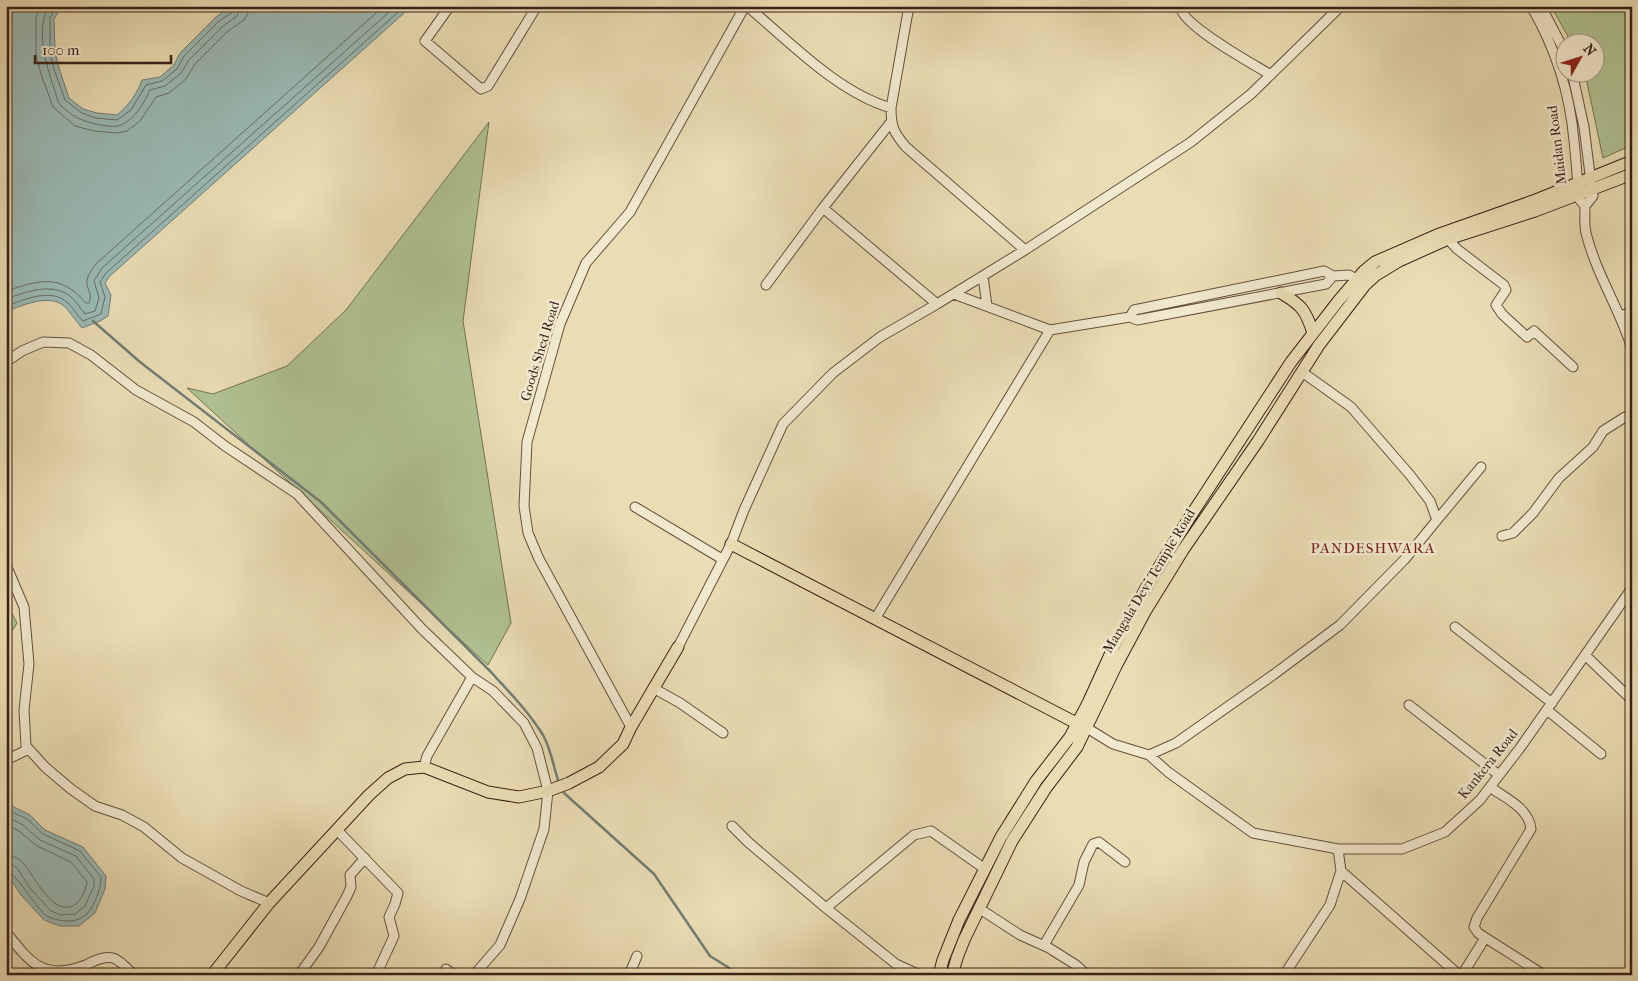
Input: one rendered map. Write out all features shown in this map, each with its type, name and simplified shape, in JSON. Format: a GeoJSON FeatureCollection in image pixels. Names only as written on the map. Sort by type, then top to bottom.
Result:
{"type":"FeatureCollection","features":[{"type":"Feature","properties":{"kind":"main road"},"geometry":{"type":"LineString","coordinates":[[1361,282],[1375,262],[1437,236],[1533,201],[1632,161]]}},
{"type":"Feature","properties":{"kind":"main road"},"geometry":{"type":"LineString","coordinates":[[1592,190],[1632,174]]}},
{"type":"Feature","properties":{"kind":"main road","name":"Mangala Devi Temple Road"},"geometry":{"type":"LineString","coordinates":[[952,975],[964,940],[1012,840],[1029,812],[1077,747],[1087,728],[1107,674],[1114,646],[1145,590],[1188,520],[1291,362],[1313,333],[1361,282],[1399,261],[1448,239],[1535,211],[1592,190]]}},
{"type":"Feature","properties":{"kind":"main road","name":"Mangala Devi Temple Road"},"geometry":{"type":"LineString","coordinates":[[938,975],[967,903],[1018,806],[1070,737],[1088,703],[1183,550],[1258,441],[1361,282]]}},
{"type":"Feature","properties":{"kind":"main road"},"geometry":{"type":"LineString","coordinates":[[1281,293],[1294,300],[1304,309],[1313,333]]}},
{"type":"Feature","properties":{"kind":"main road"},"geometry":{"type":"LineString","coordinates":[[730,544],[1087,728]]}},
{"type":"Feature","properties":{"kind":"main road"},"geometry":{"type":"LineString","coordinates":[[218,973],[268,903],[388,778],[405,769],[424,767],[488,792],[519,797],[548,792],[570,783],[599,767],[623,744],[630,727],[678,647]]}},
{"type":"Feature","properties":{"kind":"main road"},"geometry":{"type":"LineString","coordinates":[[967,903],[980,909]]}},
{"type":"Feature","properties":{"kind":"street"},"geometry":{"type":"LineString","coordinates":[[450,6],[425,41],[481,89],[488,86],[537,6]]}},
{"type":"Feature","properties":{"kind":"street"},"geometry":{"type":"LineString","coordinates":[[746,6],[853,92],[875,103],[891,108]]}},
{"type":"Feature","properties":{"kind":"street","name":"Goods Shed Road"},"geometry":{"type":"LineString","coordinates":[[630,727],[539,559],[528,533],[524,506],[527,442],[560,324],[586,263],[630,212],[746,6]]}},
{"type":"Feature","properties":{"kind":"street"},"geometry":{"type":"LineString","coordinates":[[909,6],[891,108],[891,122],[894,133],[906,148],[1025,250]]}},
{"type":"Feature","properties":{"kind":"street"},"geometry":{"type":"LineString","coordinates":[[1180,6],[1180,11],[1192,24],[1271,74]]}},
{"type":"Feature","properties":{"kind":"street"},"geometry":{"type":"LineString","coordinates":[[678,647],[730,544],[783,424],[833,373],[880,337],[938,304],[1025,250],[1191,142],[1250,94],[1341,6]]}},
{"type":"Feature","properties":{"kind":"street","name":"Maidan Road"},"geometry":{"type":"LineString","coordinates":[[1531,6],[1547,34],[1560,70],[1574,140],[1578,195],[1585,206],[1592,196],[1591,176],[1584,127],[1574,82]]}},
{"type":"Feature","properties":{"kind":"street"},"geometry":{"type":"LineString","coordinates":[[1541,6],[1556,35]]}},
{"type":"Feature","properties":{"kind":"street"},"geometry":{"type":"LineString","coordinates":[[766,285],[823,208],[891,122]]}},
{"type":"Feature","properties":{"kind":"street"},"geometry":{"type":"LineString","coordinates":[[1585,206],[1585,232],[1632,349]]}},
{"type":"Feature","properties":{"kind":"street"},"geometry":{"type":"LineString","coordinates":[[823,208],[938,304]]}},
{"type":"Feature","properties":{"kind":"street"},"geometry":{"type":"LineString","coordinates":[[1448,239],[1457,249],[1504,285],[1506,290],[1496,305],[1502,314],[1527,337],[1534,331],[1573,368]]}},
{"type":"Feature","properties":{"kind":"street"},"geometry":{"type":"LineString","coordinates":[[1130,317],[1134,310],[1324,271],[1333,276],[1350,275],[1361,282]]}},
{"type":"Feature","properties":{"kind":"street"},"geometry":{"type":"LineString","coordinates":[[983,276],[987,306]]}},
{"type":"Feature","properties":{"kind":"street"},"geometry":{"type":"LineString","coordinates":[[954,294],[1050,330],[1130,317],[1137,320],[1281,293],[1326,284],[1333,276]]}},
{"type":"Feature","properties":{"kind":"street"},"geometry":{"type":"LineString","coordinates":[[1620,316],[1632,312]]}},
{"type":"Feature","properties":{"kind":"street"},"geometry":{"type":"LineString","coordinates":[[875,619],[1050,330]]}},
{"type":"Feature","properties":{"kind":"street"},"geometry":{"type":"LineString","coordinates":[[6,362],[22,351],[43,342],[69,343],[91,355],[136,390],[194,422],[225,446],[297,494],[422,629],[472,676],[493,691],[524,723],[537,748],[548,792],[544,829],[520,899],[500,945],[474,975]]}},
{"type":"Feature","properties":{"kind":"street"},"geometry":{"type":"LineString","coordinates":[[1302,372],[1351,408],[1410,474],[1430,502],[1438,520]]}},
{"type":"Feature","properties":{"kind":"street"},"geometry":{"type":"LineString","coordinates":[[1502,536],[1513,533],[1533,513],[1559,478],[1593,447],[1603,431],[1632,416]]}},
{"type":"Feature","properties":{"kind":"street"},"geometry":{"type":"LineString","coordinates":[[1087,728],[1113,744],[1149,755],[1176,743],[1274,675],[1340,625],[1405,559],[1481,467]]}},
{"type":"Feature","properties":{"kind":"street"},"geometry":{"type":"LineString","coordinates":[[635,507],[722,559]]}},
{"type":"Feature","properties":{"kind":"street"},"geometry":{"type":"LineString","coordinates":[[6,565],[24,607],[29,664],[24,710],[26,746],[52,772],[95,806],[122,815],[144,827],[182,858],[241,891],[268,903]]}},
{"type":"Feature","properties":{"kind":"street","name":"Kankera Road"},"geometry":{"type":"LineString","coordinates":[[1149,755],[1168,772],[1253,833],[1338,849],[1402,849],[1444,832],[1480,800],[1586,656],[1632,588]]}},
{"type":"Feature","properties":{"kind":"street"},"geometry":{"type":"LineString","coordinates":[[1455,627],[1550,706],[1601,754]]}},
{"type":"Feature","properties":{"kind":"street"},"geometry":{"type":"LineString","coordinates":[[1586,656],[1631,700]]}},
{"type":"Feature","properties":{"kind":"street"},"geometry":{"type":"LineString","coordinates":[[424,767],[427,756],[472,676]]}},
{"type":"Feature","properties":{"kind":"street"},"geometry":{"type":"LineString","coordinates":[[653,688],[680,703],[723,733]]}},
{"type":"Feature","properties":{"kind":"street"},"geometry":{"type":"LineString","coordinates":[[1408,705],[1499,775]]}},
{"type":"Feature","properties":{"kind":"street"},"geometry":{"type":"LineString","coordinates":[[6,760],[29,749]]}},
{"type":"Feature","properties":{"kind":"street"},"geometry":{"type":"LineString","coordinates":[[1490,787],[1522,810],[1530,821],[1531,828],[1477,918],[1474,927],[1485,938],[1544,975]]}},
{"type":"Feature","properties":{"kind":"street"},"geometry":{"type":"LineString","coordinates":[[732,826],[748,842],[826,908],[896,964],[920,975]]}},
{"type":"Feature","properties":{"kind":"street"},"geometry":{"type":"LineString","coordinates":[[337,830],[398,893],[389,917],[394,936],[376,975]]}},
{"type":"Feature","properties":{"kind":"street"},"geometry":{"type":"LineString","coordinates":[[826,908],[914,835],[931,831],[985,869]]}},
{"type":"Feature","properties":{"kind":"street"},"geometry":{"type":"LineString","coordinates":[[1044,945],[1079,886],[1084,862],[1093,844],[1099,842],[1125,862]]}},
{"type":"Feature","properties":{"kind":"street"},"geometry":{"type":"LineString","coordinates":[[1284,975],[1330,904],[1341,870],[1338,849]]}},
{"type":"Feature","properties":{"kind":"street"},"geometry":{"type":"LineString","coordinates":[[299,975],[319,947],[347,896],[351,887],[350,875],[365,858]]}},
{"type":"Feature","properties":{"kind":"street"},"geometry":{"type":"LineString","coordinates":[[1341,870],[1460,975],[1485,938]]}},
{"type":"Feature","properties":{"kind":"street"},"geometry":{"type":"LineString","coordinates":[[980,909],[1020,935],[1044,945],[1076,965],[1087,975]]}},
{"type":"Feature","properties":{"kind":"street"},"geometry":{"type":"LineString","coordinates":[[6,932],[40,972],[53,973],[74,970],[104,958],[113,958],[134,975]]}},
{"type":"Feature","properties":{"kind":"street"},"geometry":{"type":"LineString","coordinates":[[629,975],[637,956]]}},
{"type":"Feature","properties":{"kind":"street"},"geometry":{"type":"LineString","coordinates":[[1630,975],[1632,968]]}},
{"type":"Feature","properties":{"kind":"street"},"geometry":{"type":"LineString","coordinates":[[443,975],[446,969],[454,975]]}},
{"type":"Feature","properties":{"kind":"green space"},"geometry":{"type":"Polygon","coordinates":[[[1551,6],[1632,6],[1632,145],[1603,158],[1587,82],[1606,82],[1606,32],[1565,32],[1551,6]]]}},
{"type":"Feature","properties":{"kind":"green space"},"geometry":{"type":"Polygon","coordinates":[[[489,122],[463,321],[511,623],[488,665],[187,388],[213,394],[287,366],[346,310],[489,122]]]}},
{"type":"Feature","properties":{"kind":"green space"},"geometry":{"type":"Polygon","coordinates":[[[6,602],[17,623],[6,641],[6,602]]]}},
{"type":"Feature","properties":{"kind":"water"},"geometry":{"type":"Polygon","coordinates":[[[6,6],[62,6],[54,19],[55,52],[69,98],[83,109],[97,113],[117,115],[132,99],[142,80],[160,77],[174,65],[180,53],[216,17],[231,6],[412,6],[110,276],[105,283],[111,295],[108,316],[82,328],[64,306],[58,302],[35,302],[6,311],[6,6]]]}},
{"type":"Feature","properties":{"kind":"water"},"geometry":{"type":"Polygon","coordinates":[[[6,803],[30,815],[45,830],[83,847],[106,876],[105,889],[95,913],[79,926],[60,926],[44,920],[21,895],[6,872],[6,803]]]}},
{"type":"Feature","properties":{"kind":"waterway"},"geometry":{"type":"LineString","coordinates":[[93,321],[140,362],[321,502],[491,672],[532,718],[546,740],[558,780]]}},
{"type":"Feature","properties":{"kind":"waterway"},"geometry":{"type":"LineString","coordinates":[[564,793],[654,874],[710,956],[734,971],[745,975]]}},
{"type":"Feature","properties":{"kind":"district","name":"PANDESHWARA"},"geometry":{"type":"Point","coordinates":[1373,548]}}]}
